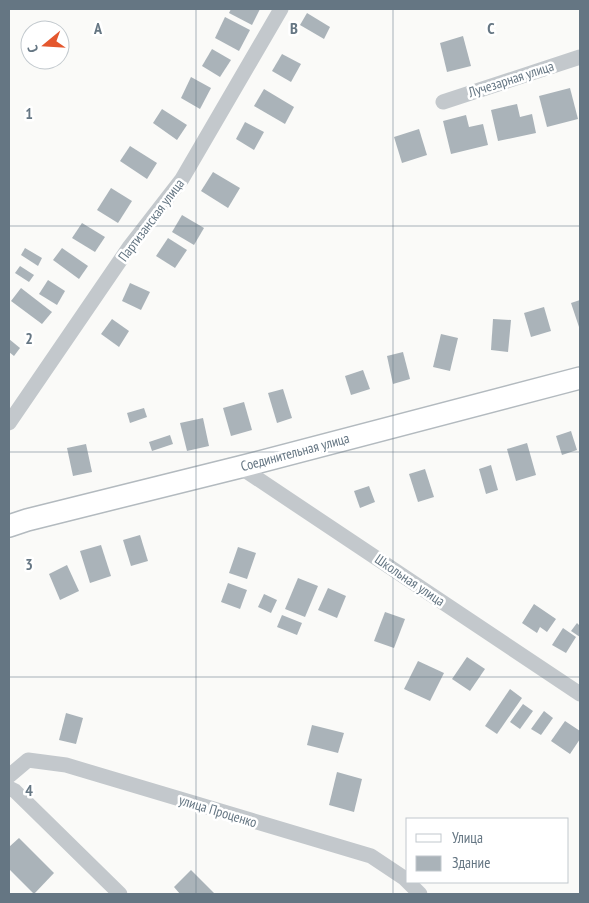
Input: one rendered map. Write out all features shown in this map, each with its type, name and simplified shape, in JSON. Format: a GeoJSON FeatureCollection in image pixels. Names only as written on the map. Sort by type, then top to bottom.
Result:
{"type":"FeatureCollection","features":[{"type":"Feature","properties":{"kind":"street","name":"Партизанская улица"},"geometry":{"type":"LineString","coordinates":[[9,424],[130,246],[182,179],[281,9]]}},
{"type":"Feature","properties":{"kind":"street","name":"Лучезарная улица"},"geometry":{"type":"LineString","coordinates":[[443,102],[580,57]]}},
{"type":"Feature","properties":{"kind":"street","name":"Соединительная улица"},"geometry":{"type":"LineString","coordinates":[[9,526],[580,378]]}},
{"type":"Feature","properties":{"kind":"street","name":"Школьная улица"},"geometry":{"type":"LineString","coordinates":[[240,467],[580,694]]}},
{"type":"Feature","properties":{"kind":"street","name":"улица Проценко"},"geometry":{"type":"LineString","coordinates":[[9,776],[28,760],[66,765],[371,856],[406,880]]}},
{"type":"Feature","properties":{"kind":"street"},"geometry":{"type":"LineString","coordinates":[[9,788],[15,791],[120,894]]}},
{"type":"Feature","properties":{"kind":"street","name":"улица Проценко"},"geometry":{"type":"LineString","coordinates":[[409,883],[420,894]]}},
{"type":"Feature","properties":{"kind":"building"},"geometry":{"type":"Polygon","coordinates":[[[231,9],[260,9],[252,25],[229,13],[231,9]]]}},
{"type":"Feature","properties":{"kind":"building"},"geometry":{"type":"Polygon","coordinates":[[[307,13],[330,27],[324,39],[300,25],[307,13]]]}},
{"type":"Feature","properties":{"kind":"building"},"geometry":{"type":"Polygon","coordinates":[[[225,17],[250,30],[239,51],[215,38],[225,17]]]}},
{"type":"Feature","properties":{"kind":"building"},"geometry":{"type":"Polygon","coordinates":[[[463,36],[471,66],[447,72],[440,43],[463,36]]]}},
{"type":"Feature","properties":{"kind":"building"},"geometry":{"type":"Polygon","coordinates":[[[212,49],[231,60],[220,77],[202,66],[212,49]]]}},
{"type":"Feature","properties":{"kind":"building"},"geometry":{"type":"Polygon","coordinates":[[[282,54],[301,64],[291,82],[272,71],[282,54]]]}},
{"type":"Feature","properties":{"kind":"building"},"geometry":{"type":"Polygon","coordinates":[[[191,77],[211,88],[200,109],[181,98],[191,77]]]}},
{"type":"Feature","properties":{"kind":"building"},"geometry":{"type":"Polygon","coordinates":[[[570,88],[578,119],[547,127],[539,96],[570,88]]]}},
{"type":"Feature","properties":{"kind":"building"},"geometry":{"type":"Polygon","coordinates":[[[264,89],[294,107],[285,124],[254,106],[264,89]]]}},
{"type":"Feature","properties":{"kind":"building"},"geometry":{"type":"Polygon","coordinates":[[[517,104],[520,117],[532,114],[536,133],[498,141],[491,110],[517,104]]]}},
{"type":"Feature","properties":{"kind":"building"},"geometry":{"type":"Polygon","coordinates":[[[162,109],[187,125],[177,140],[153,123],[162,109]]]}},
{"type":"Feature","properties":{"kind":"building"},"geometry":{"type":"Polygon","coordinates":[[[466,115],[469,127],[483,124],[488,145],[451,154],[443,121],[466,115]]]}},
{"type":"Feature","properties":{"kind":"building"},"geometry":{"type":"Polygon","coordinates":[[[245,122],[264,132],[254,150],[236,139],[245,122]]]}},
{"type":"Feature","properties":{"kind":"building"},"geometry":{"type":"Polygon","coordinates":[[[419,129],[427,155],[402,163],[394,137],[419,129]]]}},
{"type":"Feature","properties":{"kind":"building"},"geometry":{"type":"Polygon","coordinates":[[[130,146],[157,163],[147,179],[120,161],[130,146]]]}},
{"type":"Feature","properties":{"kind":"building"},"geometry":{"type":"Polygon","coordinates":[[[213,172],[240,188],[228,208],[201,191],[213,172]]]}},
{"type":"Feature","properties":{"kind":"building"},"geometry":{"type":"Polygon","coordinates":[[[111,188],[132,201],[118,223],[97,210],[111,188]]]}},
{"type":"Feature","properties":{"kind":"building"},"geometry":{"type":"Polygon","coordinates":[[[182,215],[204,228],[194,245],[172,232],[182,215]]]}},
{"type":"Feature","properties":{"kind":"building"},"geometry":{"type":"Polygon","coordinates":[[[82,223],[105,237],[95,252],[72,238],[82,223]]]}},
{"type":"Feature","properties":{"kind":"building"},"geometry":{"type":"Polygon","coordinates":[[[168,238],[187,250],[175,268],[156,256],[168,238]]]}},
{"type":"Feature","properties":{"kind":"building"},"geometry":{"type":"Polygon","coordinates":[[[25,248],[42,258],[38,266],[21,255],[25,248]]]}},
{"type":"Feature","properties":{"kind":"building"},"geometry":{"type":"Polygon","coordinates":[[[62,248],[88,266],[79,279],[53,260],[62,248]]]}},
{"type":"Feature","properties":{"kind":"building"},"geometry":{"type":"Polygon","coordinates":[[[20,266],[34,275],[29,282],[15,273],[20,266]]]}},
{"type":"Feature","properties":{"kind":"building"},"geometry":{"type":"Polygon","coordinates":[[[48,280],[65,291],[57,305],[39,294],[48,280]]]}},
{"type":"Feature","properties":{"kind":"building"},"geometry":{"type":"Polygon","coordinates":[[[130,283],[150,292],[141,310],[122,301],[130,283]]]}},
{"type":"Feature","properties":{"kind":"building"},"geometry":{"type":"Polygon","coordinates":[[[21,288],[52,312],[42,324],[11,301],[21,288]]]}},
{"type":"Feature","properties":{"kind":"building"},"geometry":{"type":"Polygon","coordinates":[[[580,300],[580,327],[579,327],[571,303],[580,300]]]}},
{"type":"Feature","properties":{"kind":"building"},"geometry":{"type":"Polygon","coordinates":[[[544,307],[551,331],[531,337],[524,313],[544,307]]]}},
{"type":"Feature","properties":{"kind":"building"},"geometry":{"type":"Polygon","coordinates":[[[112,319],[129,331],[119,347],[101,334],[112,319]]]}},
{"type":"Feature","properties":{"kind":"building"},"geometry":{"type":"Polygon","coordinates":[[[493,319],[511,320],[508,352],[491,350],[493,319]]]}},
{"type":"Feature","properties":{"kind":"building"},"geometry":{"type":"Polygon","coordinates":[[[441,334],[458,338],[450,371],[433,367],[441,334]]]}},
{"type":"Feature","properties":{"kind":"building"},"geometry":{"type":"Polygon","coordinates":[[[9,339],[20,348],[14,356],[9,352],[9,339]]]}},
{"type":"Feature","properties":{"kind":"building"},"geometry":{"type":"Polygon","coordinates":[[[403,352],[410,379],[393,384],[387,356],[403,352]]]}},
{"type":"Feature","properties":{"kind":"building"},"geometry":{"type":"Polygon","coordinates":[[[363,370],[370,389],[351,395],[345,376],[363,370]]]}},
{"type":"Feature","properties":{"kind":"building"},"geometry":{"type":"Polygon","coordinates":[[[283,389],[292,418],[277,423],[268,393],[283,389]]]}},
{"type":"Feature","properties":{"kind":"building"},"geometry":{"type":"Polygon","coordinates":[[[244,402],[252,430],[231,436],[223,408],[244,402]]]}},
{"type":"Feature","properties":{"kind":"building"},"geometry":{"type":"Polygon","coordinates":[[[144,408],[147,417],[130,423],[127,413],[144,408]]]}},
{"type":"Feature","properties":{"kind":"building"},"geometry":{"type":"Polygon","coordinates":[[[203,418],[209,446],[187,451],[180,423],[203,418]]]}},
{"type":"Feature","properties":{"kind":"building"},"geometry":{"type":"Polygon","coordinates":[[[571,431],[577,450],[562,455],[556,436],[571,431]]]}},
{"type":"Feature","properties":{"kind":"building"},"geometry":{"type":"Polygon","coordinates":[[[170,435],[173,444],[152,451],[149,442],[170,435]]]}},
{"type":"Feature","properties":{"kind":"building"},"geometry":{"type":"Polygon","coordinates":[[[527,443],[536,475],[516,481],[507,449],[527,443]]]}},
{"type":"Feature","properties":{"kind":"building"},"geometry":{"type":"Polygon","coordinates":[[[86,444],[92,472],[73,476],[67,448],[86,444]]]}},
{"type":"Feature","properties":{"kind":"building"},"geometry":{"type":"Polygon","coordinates":[[[491,465],[498,490],[486,494],[479,469],[491,465]]]}},
{"type":"Feature","properties":{"kind":"building"},"geometry":{"type":"Polygon","coordinates":[[[425,469],[434,497],[418,502],[409,474],[425,469]]]}},
{"type":"Feature","properties":{"kind":"building"},"geometry":{"type":"Polygon","coordinates":[[[369,486],[375,502],[360,508],[354,491],[369,486]]]}},
{"type":"Feature","properties":{"kind":"building"},"geometry":{"type":"Polygon","coordinates":[[[140,535],[148,561],[131,566],[123,540],[140,535]]]}},
{"type":"Feature","properties":{"kind":"building"},"geometry":{"type":"Polygon","coordinates":[[[101,545],[111,576],[90,583],[80,551],[101,545]]]}},
{"type":"Feature","properties":{"kind":"building"},"geometry":{"type":"Polygon","coordinates":[[[238,547],[256,553],[247,579],[229,573],[238,547]]]}},
{"type":"Feature","properties":{"kind":"building"},"geometry":{"type":"Polygon","coordinates":[[[67,565],[79,591],[60,600],[49,574],[67,565]]]}},
{"type":"Feature","properties":{"kind":"building"},"geometry":{"type":"Polygon","coordinates":[[[298,578],[318,586],[305,617],[285,609],[298,578]]]}},
{"type":"Feature","properties":{"kind":"building"},"geometry":{"type":"Polygon","coordinates":[[[228,583],[247,590],[240,609],[221,602],[228,583]]]}},
{"type":"Feature","properties":{"kind":"building"},"geometry":{"type":"Polygon","coordinates":[[[328,588],[346,596],[337,618],[318,610],[328,588]]]}},
{"type":"Feature","properties":{"kind":"building"},"geometry":{"type":"Polygon","coordinates":[[[264,594],[277,600],[271,613],[258,607],[264,594]]]}},
{"type":"Feature","properties":{"kind":"building"},"geometry":{"type":"Polygon","coordinates":[[[534,604],[556,619],[547,632],[540,627],[537,633],[522,623],[534,604]]]}},
{"type":"Feature","properties":{"kind":"building"},"geometry":{"type":"Polygon","coordinates":[[[385,612],[405,619],[394,648],[374,641],[385,612]]]}},
{"type":"Feature","properties":{"kind":"building"},"geometry":{"type":"Polygon","coordinates":[[[282,615],[302,623],[297,635],[277,627],[282,615]]]}},
{"type":"Feature","properties":{"kind":"building"},"geometry":{"type":"Polygon","coordinates":[[[577,623],[580,626],[580,637],[571,631],[577,623]]]}},
{"type":"Feature","properties":{"kind":"building"},"geometry":{"type":"Polygon","coordinates":[[[563,628],[576,637],[566,653],[552,645],[563,628]]]}},
{"type":"Feature","properties":{"kind":"building"},"geometry":{"type":"Polygon","coordinates":[[[467,657],[485,669],[470,691],[452,679],[467,657]]]}},
{"type":"Feature","properties":{"kind":"building"},"geometry":{"type":"Polygon","coordinates":[[[418,661],[444,673],[430,701],[404,689],[418,661]]]}},
{"type":"Feature","properties":{"kind":"building"},"geometry":{"type":"Polygon","coordinates":[[[510,689],[522,698],[497,734],[485,726],[510,689]]]}},
{"type":"Feature","properties":{"kind":"building"},"geometry":{"type":"Polygon","coordinates":[[[523,704],[533,711],[520,729],[510,722],[523,704]]]}},
{"type":"Feature","properties":{"kind":"building"},"geometry":{"type":"Polygon","coordinates":[[[544,711],[553,718],[541,735],[531,729],[544,711]]]}},
{"type":"Feature","properties":{"kind":"building"},"geometry":{"type":"Polygon","coordinates":[[[66,713],[83,718],[76,744],[59,740],[66,713]]]}},
{"type":"Feature","properties":{"kind":"building"},"geometry":{"type":"Polygon","coordinates":[[[565,721],[580,731],[580,739],[570,754],[551,741],[565,721]]]}},
{"type":"Feature","properties":{"kind":"building"},"geometry":{"type":"Polygon","coordinates":[[[312,725],[344,733],[338,753],[307,745],[312,725]]]}},
{"type":"Feature","properties":{"kind":"building"},"geometry":{"type":"Polygon","coordinates":[[[337,772],[362,779],[354,812],[329,805],[337,772]]]}},
{"type":"Feature","properties":{"kind":"building"},"geometry":{"type":"Polygon","coordinates":[[[19,838],[54,873],[34,894],[9,869],[9,847],[19,838]]]}},
{"type":"Feature","properties":{"kind":"building"},"geometry":{"type":"Polygon","coordinates":[[[191,870],[215,894],[180,894],[174,887],[191,870]]]}}]}
